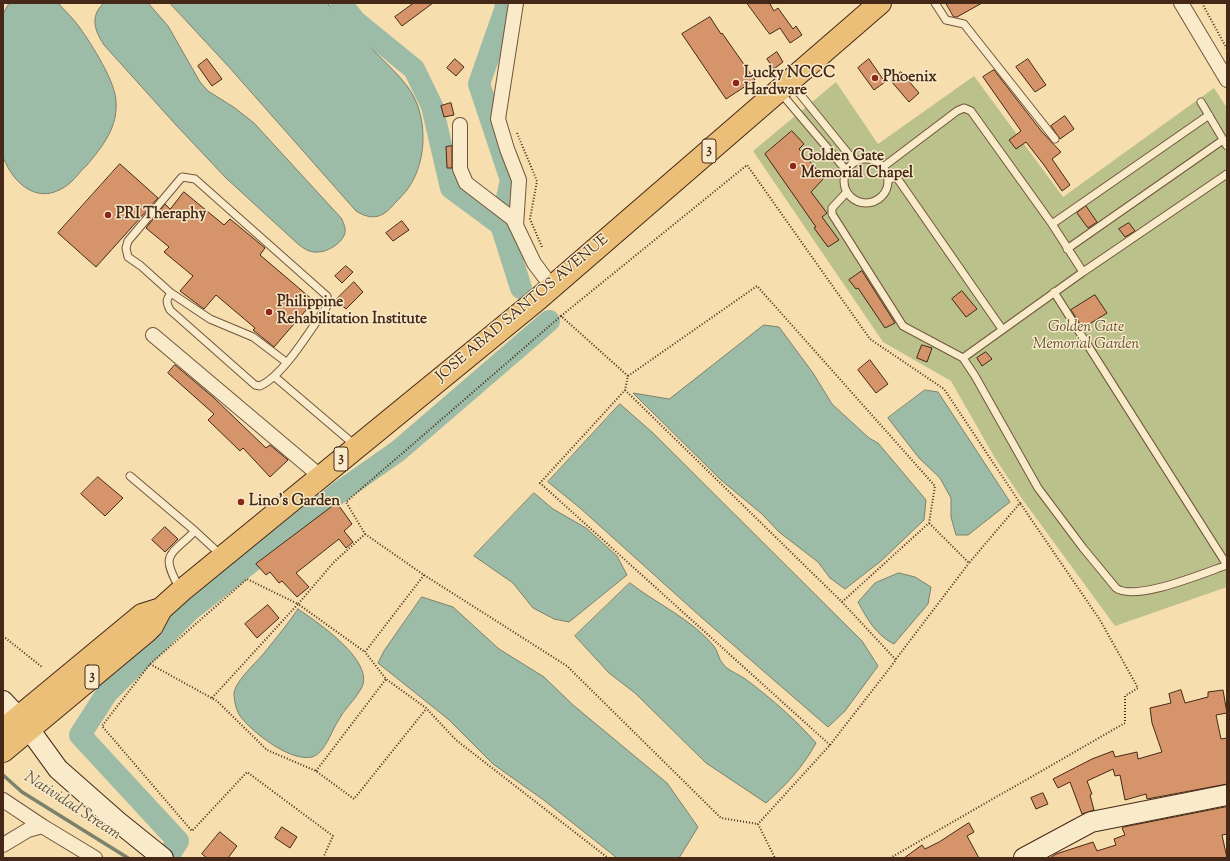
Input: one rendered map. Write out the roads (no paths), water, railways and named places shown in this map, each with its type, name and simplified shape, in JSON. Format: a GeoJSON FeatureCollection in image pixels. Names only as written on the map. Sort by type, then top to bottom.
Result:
{"type":"FeatureCollection","features":[{"type":"Feature","properties":{"kind":"highway","name":"JOSE ABAD SANTOS AVENUE"},"geometry":{"type":"LineString","coordinates":[[12,733],[142,615],[161,609],[356,446],[552,287],[880,3]]}},
{"type":"Feature","properties":{"kind":"street"},"geometry":{"type":"LineString","coordinates":[[514,222],[519,180],[506,149],[498,120],[516,3]]}},
{"type":"Feature","properties":{"kind":"street"},"geometry":{"type":"LineString","coordinates":[[1181,3],[1227,80]]}},
{"type":"Feature","properties":{"kind":"street"},"geometry":{"type":"LineString","coordinates":[[460,125],[460,169],[466,183],[514,222],[534,263],[552,287]]}},
{"type":"Feature","properties":{"kind":"street"},"geometry":{"type":"LineString","coordinates":[[153,336],[320,476]]}},
{"type":"Feature","properties":{"kind":"street"},"geometry":{"type":"LineString","coordinates":[[3,701],[12,733],[58,769],[117,821],[159,854]]}},
{"type":"Feature","properties":{"kind":"street"},"geometry":{"type":"LineString","coordinates":[[1024,858],[1043,853],[1091,822],[1227,795]]}},
{"type":"Feature","properties":{"kind":"street"},"geometry":{"type":"LineString","coordinates":[[3,800],[95,858]]}},
{"type":"Feature","properties":{"kind":"street"},"geometry":{"type":"LineString","coordinates":[[3,845],[28,830],[42,826]]}},
{"type":"Feature","properties":{"kind":"lane"},"geometry":{"type":"LineString","coordinates":[[935,3],[946,20],[964,24],[1055,139]]}},
{"type":"Feature","properties":{"kind":"lane"},"geometry":{"type":"LineString","coordinates":[[785,86],[855,162]]}},
{"type":"Feature","properties":{"kind":"lane"},"geometry":{"type":"LineString","coordinates":[[785,86],[846,170]]}},
{"type":"Feature","properties":{"kind":"lane"},"geometry":{"type":"LineString","coordinates":[[1067,249],[1225,143],[1201,102]]}},
{"type":"Feature","properties":{"kind":"lane"},"geometry":{"type":"LineString","coordinates":[[883,167],[957,111],[964,108],[971,111],[1052,224],[1083,272]]}},
{"type":"Feature","properties":{"kind":"lane"},"geometry":{"type":"LineString","coordinates":[[1052,224],[1209,115]]}},
{"type":"Feature","properties":{"kind":"lane"},"geometry":{"type":"LineString","coordinates":[[867,159],[873,160],[883,167],[888,181],[882,196],[868,204],[859,203],[846,193],[843,182],[846,170],[855,162],[867,159]]}},
{"type":"Feature","properties":{"kind":"lane"},"geometry":{"type":"LineString","coordinates":[[962,358],[1002,328],[1227,174]]}},
{"type":"Feature","properties":{"kind":"lane"},"geometry":{"type":"LineString","coordinates":[[888,181],[895,175],[1002,328]]}},
{"type":"Feature","properties":{"kind":"lane"},"geometry":{"type":"LineString","coordinates":[[171,293],[166,304],[170,310],[255,385],[260,386],[275,377],[326,308],[328,302],[327,296],[195,179],[187,177],[182,177],[128,241],[126,248],[128,257],[141,266],[171,293],[210,319],[253,337],[286,362]]}},
{"type":"Feature","properties":{"kind":"lane"},"geometry":{"type":"LineString","coordinates":[[846,193],[832,208],[832,214],[903,326],[962,358],[975,376],[1038,488],[1083,548],[1116,588],[1122,592],[1132,593],[1148,591],[1227,565],[1054,292]]}},
{"type":"Feature","properties":{"kind":"lane"},"geometry":{"type":"LineString","coordinates":[[275,377],[356,446]]}},
{"type":"Feature","properties":{"kind":"lane"},"geometry":{"type":"LineString","coordinates":[[130,476],[223,556]]}},
{"type":"Feature","properties":{"kind":"lane"},"geometry":{"type":"LineString","coordinates":[[182,591],[170,570],[168,564],[169,557],[195,531]]}},
{"type":"Feature","properties":{"kind":"waterway"},"geometry":{"type":"LineString","coordinates":[[341,3],[355,21],[414,69],[432,106],[451,188],[501,225]]}},
{"type":"Feature","properties":{"kind":"waterway"},"geometry":{"type":"LineString","coordinates":[[506,3],[505,10],[479,84],[511,180],[501,225],[521,288]]}},
{"type":"Feature","properties":{"kind":"waterway"},"geometry":{"type":"LineString","coordinates":[[167,858],[178,841],[80,735],[107,693],[190,610],[341,491],[398,451],[549,321]]}},
{"type":"Feature","properties":{"kind":"waterway","name":"Natividad Stream"},"geometry":{"type":"LineString","coordinates":[[3,775],[22,792],[128,858]]}},
{"type":"Feature","properties":{"kind":"place","name":"Phoenix"},"geometry":{"type":"Point","coordinates":[875,78]}},
{"type":"Feature","properties":{"kind":"place","name":"Lucky NCCC Hardware"},"geometry":{"type":"Point","coordinates":[736,83]}},
{"type":"Feature","properties":{"kind":"place","name":"Golden Gate Memorial Chapel"},"geometry":{"type":"Point","coordinates":[793,166]}},
{"type":"Feature","properties":{"kind":"place","name":"PRI Theraphy"},"geometry":{"type":"Point","coordinates":[108,215]}},
{"type":"Feature","properties":{"kind":"place","name":"Philippine Rehabilitation Institute"},"geometry":{"type":"Point","coordinates":[269,312]}},
{"type":"Feature","properties":{"kind":"place","name":"Lino's Garden"},"geometry":{"type":"Point","coordinates":[241,502]}},
{"type":"Feature","properties":{"kind":"park label","name":"Golden Gate Memorial Garden"},"geometry":{"type":"Point","coordinates":[1086,336]}}]}
